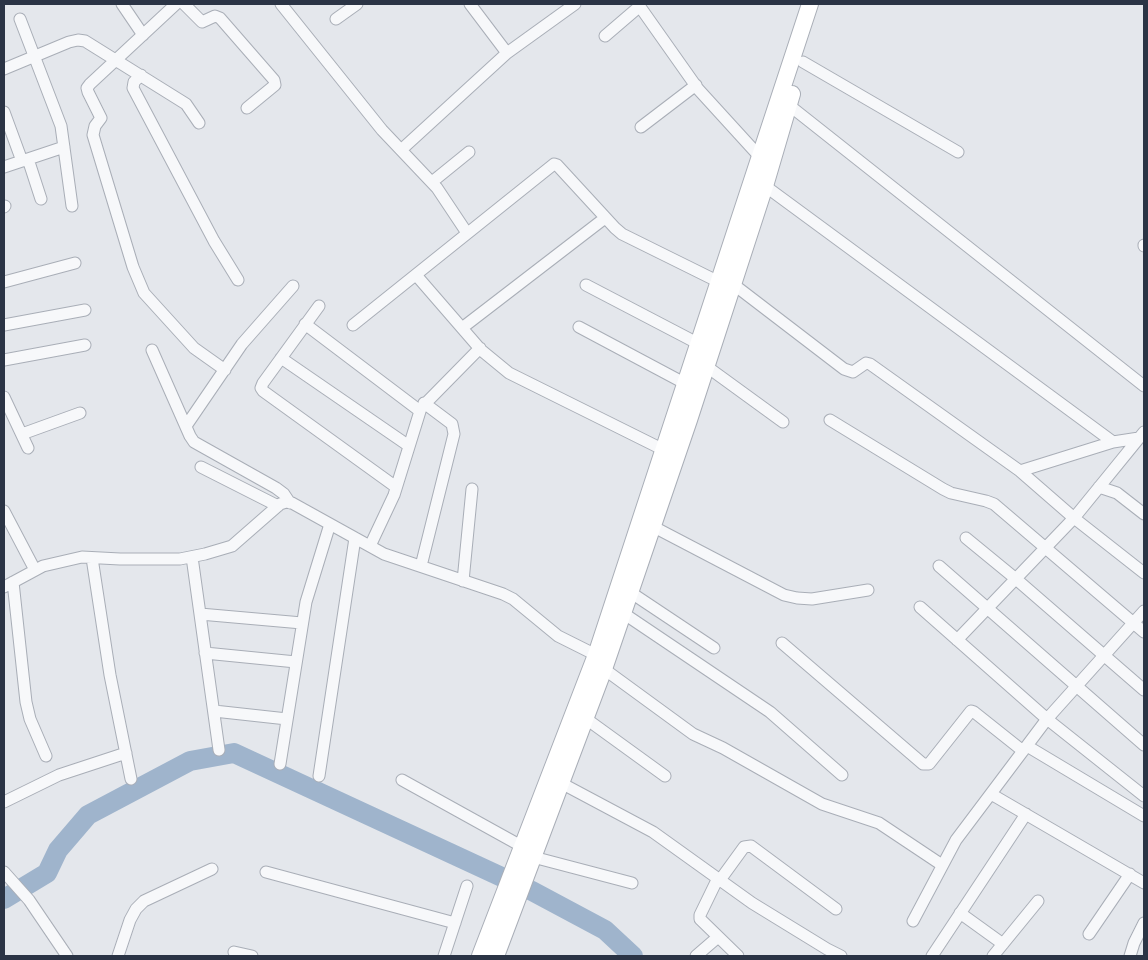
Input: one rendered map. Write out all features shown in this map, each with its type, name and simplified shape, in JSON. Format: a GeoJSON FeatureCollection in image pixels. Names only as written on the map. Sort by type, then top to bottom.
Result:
{"type":"FeatureCollection","features":[{"type":"Feature","properties":{"kind":"main road"},"geometry":{"type":"LineString","coordinates":[[480,956],[511,896],[600,662],[623,613],[706,366],[726,283],[784,101],[810,4]]}},
{"type":"Feature","properties":{"kind":"main road"},"geometry":{"type":"LineString","coordinates":[[759,182],[760,157],[803,62],[822,4]]}},
{"type":"Feature","properties":{"kind":"main road"},"geometry":{"type":"LineString","coordinates":[[525,859],[561,783],[585,718],[664,450],[699,344],[726,283]]}},
{"type":"Feature","properties":{"kind":"main road"},"geometry":{"type":"LineString","coordinates":[[496,956],[511,896]]}},
{"type":"Feature","properties":{"kind":"street"},"geometry":{"type":"LineString","coordinates":[[122,4],[142,35]]}},
{"type":"Feature","properties":{"kind":"street"},"geometry":{"type":"LineString","coordinates":[[176,4],[87,88],[101,118],[95,126],[93,134],[133,267],[144,294],[194,348],[225,370]]}},
{"type":"Feature","properties":{"kind":"street"},"geometry":{"type":"LineString","coordinates":[[184,4],[202,22],[215,16],[220,18],[274,80],[274,84],[247,108]]}},
{"type":"Feature","properties":{"kind":"street"},"geometry":{"type":"LineString","coordinates":[[281,4],[382,130],[432,182],[467,233]]}},
{"type":"Feature","properties":{"kind":"street"},"geometry":{"type":"LineString","coordinates":[[336,19],[356,4]]}},
{"type":"Feature","properties":{"kind":"street"},"geometry":{"type":"LineString","coordinates":[[470,4],[507,53]]}},
{"type":"Feature","properties":{"kind":"street"},"geometry":{"type":"LineString","coordinates":[[401,150],[507,53],[571,5]]}},
{"type":"Feature","properties":{"kind":"street"},"geometry":{"type":"LineString","coordinates":[[604,36],[639,5],[696,85],[760,157]]}},
{"type":"Feature","properties":{"kind":"street"},"geometry":{"type":"LineString","coordinates":[[20,19],[58,117],[72,206]]}},
{"type":"Feature","properties":{"kind":"street"},"geometry":{"type":"LineString","coordinates":[[4,69],[78,40],[92,44],[186,104],[199,123]]}},
{"type":"Feature","properties":{"kind":"street"},"geometry":{"type":"LineString","coordinates":[[803,62],[958,152]]}},
{"type":"Feature","properties":{"kind":"street"},"geometry":{"type":"LineString","coordinates":[[141,75],[134,82],[133,88],[214,241],[238,280]]}},
{"type":"Feature","properties":{"kind":"street"},"geometry":{"type":"LineString","coordinates":[[641,127],[696,85]]}},
{"type":"Feature","properties":{"kind":"street"},"geometry":{"type":"LineString","coordinates":[[784,101],[1144,386]]}},
{"type":"Feature","properties":{"kind":"street"},"geometry":{"type":"LineString","coordinates":[[4,112],[41,199]]}},
{"type":"Feature","properties":{"kind":"street"},"geometry":{"type":"LineString","coordinates":[[4,167],[64,147]]}},
{"type":"Feature","properties":{"kind":"street"},"geometry":{"type":"LineString","coordinates":[[432,182],[469,152]]}},
{"type":"Feature","properties":{"kind":"street"},"geometry":{"type":"LineString","coordinates":[[353,325],[554,164],[622,234],[726,283],[844,369],[853,372],[866,363],[870,364],[1020,471],[1074,518],[1144,573]]}},
{"type":"Feature","properties":{"kind":"street"},"geometry":{"type":"LineString","coordinates":[[759,182],[1113,442]]}},
{"type":"Feature","properties":{"kind":"street"},"geometry":{"type":"LineString","coordinates":[[462,328],[605,218]]}},
{"type":"Feature","properties":{"kind":"street"},"geometry":{"type":"LineString","coordinates":[[4,282],[75,263]]}},
{"type":"Feature","properties":{"kind":"street"},"geometry":{"type":"LineString","coordinates":[[416,275],[496,364],[509,373],[664,450]]}},
{"type":"Feature","properties":{"kind":"street"},"geometry":{"type":"LineString","coordinates":[[586,285],[699,344]]}},
{"type":"Feature","properties":{"kind":"street"},"geometry":{"type":"LineString","coordinates":[[186,426],[247,338],[293,286]]}},
{"type":"Feature","properties":{"kind":"street"},"geometry":{"type":"LineString","coordinates":[[318,306],[262,383],[261,388],[396,488]]}},
{"type":"Feature","properties":{"kind":"street"},"geometry":{"type":"LineString","coordinates":[[4,325],[85,310]]}},
{"type":"Feature","properties":{"kind":"street"},"geometry":{"type":"LineString","coordinates":[[305,324],[422,407],[452,424],[454,434],[421,566]]}},
{"type":"Feature","properties":{"kind":"street"},"geometry":{"type":"LineString","coordinates":[[580,327],[686,384]]}},
{"type":"Feature","properties":{"kind":"street"},"geometry":{"type":"LineString","coordinates":[[4,360],[85,345]]}},
{"type":"Feature","properties":{"kind":"street"},"geometry":{"type":"LineString","coordinates":[[370,546],[396,488],[422,407],[480,348]]}},
{"type":"Feature","properties":{"kind":"street"},"geometry":{"type":"LineString","coordinates":[[152,350],[190,436],[200,447],[276,488],[284,494],[290,503]]}},
{"type":"Feature","properties":{"kind":"street"},"geometry":{"type":"LineString","coordinates":[[281,358],[409,446]]}},
{"type":"Feature","properties":{"kind":"street"},"geometry":{"type":"LineString","coordinates":[[706,366],[783,422]]}},
{"type":"Feature","properties":{"kind":"street"},"geometry":{"type":"LineString","coordinates":[[4,397],[28,448]]}},
{"type":"Feature","properties":{"kind":"street"},"geometry":{"type":"LineString","coordinates":[[22,434],[80,413]]}},
{"type":"Feature","properties":{"kind":"street"},"geometry":{"type":"LineString","coordinates":[[830,420],[943,489],[951,493],[994,504],[1144,632]]}},
{"type":"Feature","properties":{"kind":"street"},"geometry":{"type":"LineString","coordinates":[[1020,471],[1141,435]]}},
{"type":"Feature","properties":{"kind":"street"},"geometry":{"type":"LineString","coordinates":[[957,640],[1044,547],[1074,518],[1141,435]]}},
{"type":"Feature","properties":{"kind":"street"},"geometry":{"type":"LineString","coordinates":[[201,467],[278,506]]}},
{"type":"Feature","properties":{"kind":"street"},"geometry":{"type":"LineString","coordinates":[[1099,487],[1117,493],[1144,514]]}},
{"type":"Feature","properties":{"kind":"street"},"geometry":{"type":"LineString","coordinates":[[463,580],[472,490]]}},
{"type":"Feature","properties":{"kind":"street"},"geometry":{"type":"LineString","coordinates":[[46,756],[30,719],[26,702],[8,585],[43,566],[82,557],[180,559],[232,546],[278,506],[286,502],[384,554],[513,599],[558,636],[600,662],[692,734],[723,748],[822,804],[879,822],[942,865]]}},
{"type":"Feature","properties":{"kind":"street"},"geometry":{"type":"LineString","coordinates":[[4,511],[35,570]]}},
{"type":"Feature","properties":{"kind":"street"},"geometry":{"type":"LineString","coordinates":[[280,764],[306,602],[330,524]]}},
{"type":"Feature","properties":{"kind":"street"},"geometry":{"type":"LineString","coordinates":[[652,526],[784,595],[812,599],[868,590]]}},
{"type":"Feature","properties":{"kind":"street"},"geometry":{"type":"LineString","coordinates":[[319,776],[355,538]]}},
{"type":"Feature","properties":{"kind":"street"},"geometry":{"type":"LineString","coordinates":[[966,538],[1016,578],[1144,690]]}},
{"type":"Feature","properties":{"kind":"street"},"geometry":{"type":"LineString","coordinates":[[192,557],[219,750]]}},
{"type":"Feature","properties":{"kind":"street"},"geometry":{"type":"LineString","coordinates":[[92,558],[110,675],[131,779]]}},
{"type":"Feature","properties":{"kind":"street"},"geometry":{"type":"LineString","coordinates":[[938,566],[1144,744]]}},
{"type":"Feature","properties":{"kind":"street"},"geometry":{"type":"LineString","coordinates":[[630,592],[714,648]]}},
{"type":"Feature","properties":{"kind":"street"},"geometry":{"type":"LineString","coordinates":[[920,607],[1047,719],[1144,796],[1132,809]]}},
{"type":"Feature","properties":{"kind":"street"},"geometry":{"type":"LineString","coordinates":[[913,921],[956,840],[1047,719],[1144,611]]}},
{"type":"Feature","properties":{"kind":"street"},"geometry":{"type":"LineString","coordinates":[[623,613],[770,712],[842,776]]}},
{"type":"Feature","properties":{"kind":"street"},"geometry":{"type":"LineString","coordinates":[[200,614],[302,623]]}},
{"type":"Feature","properties":{"kind":"street"},"geometry":{"type":"LineString","coordinates":[[782,643],[923,764],[929,764],[971,711],[1025,748],[1144,816]]}},
{"type":"Feature","properties":{"kind":"street"},"geometry":{"type":"LineString","coordinates":[[205,653],[296,662]]}},
{"type":"Feature","properties":{"kind":"street"},"geometry":{"type":"LineString","coordinates":[[214,711],[287,719]]}},
{"type":"Feature","properties":{"kind":"street"},"geometry":{"type":"LineString","coordinates":[[585,718],[665,776]]}},
{"type":"Feature","properties":{"kind":"street"},"geometry":{"type":"LineString","coordinates":[[4,802],[59,775],[126,753]]}},
{"type":"Feature","properties":{"kind":"street"},"geometry":{"type":"LineString","coordinates":[[402,780],[525,859],[632,883]]}},
{"type":"Feature","properties":{"kind":"street"},"geometry":{"type":"LineString","coordinates":[[561,783],[654,832],[752,904],[827,950],[841,956]]}},
{"type":"Feature","properties":{"kind":"street"},"geometry":{"type":"LineString","coordinates":[[991,794],[1144,883]]}},
{"type":"Feature","properties":{"kind":"street"},"geometry":{"type":"LineString","coordinates":[[932,956],[1026,814]]}},
{"type":"Feature","properties":{"kind":"street"},"geometry":{"type":"LineString","coordinates":[[738,956],[700,919],[700,915],[719,879],[744,847],[751,846],[836,910]]}},
{"type":"Feature","properties":{"kind":"street"},"geometry":{"type":"LineString","coordinates":[[118,956],[130,920],[136,909],[144,901],[212,869]]}},
{"type":"Feature","properties":{"kind":"street"},"geometry":{"type":"LineString","coordinates":[[4,872],[29,900],[67,956]]}},
{"type":"Feature","properties":{"kind":"street"},"geometry":{"type":"LineString","coordinates":[[266,872],[455,923]]}},
{"type":"Feature","properties":{"kind":"street"},"geometry":{"type":"LineString","coordinates":[[1089,934],[1130,874]]}},
{"type":"Feature","properties":{"kind":"street"},"geometry":{"type":"LineString","coordinates":[[444,956],[467,886]]}},
{"type":"Feature","properties":{"kind":"street"},"geometry":{"type":"LineString","coordinates":[[993,956],[1038,902]]}},
{"type":"Feature","properties":{"kind":"street"},"geometry":{"type":"LineString","coordinates":[[960,913],[1003,944]]}},
{"type":"Feature","properties":{"kind":"street"},"geometry":{"type":"LineString","coordinates":[[1130,956],[1144,923]]}},
{"type":"Feature","properties":{"kind":"street"},"geometry":{"type":"LineString","coordinates":[[696,956],[718,937]]}},
{"type":"Feature","properties":{"kind":"street"},"geometry":{"type":"LineString","coordinates":[[234,952],[252,956]]}},
{"type":"Feature","properties":{"kind":"waterway"},"geometry":{"type":"LineString","coordinates":[[4,899],[47,873],[58,850],[88,815],[190,761],[234,753],[532,891],[605,930],[633,956]]}}]}
